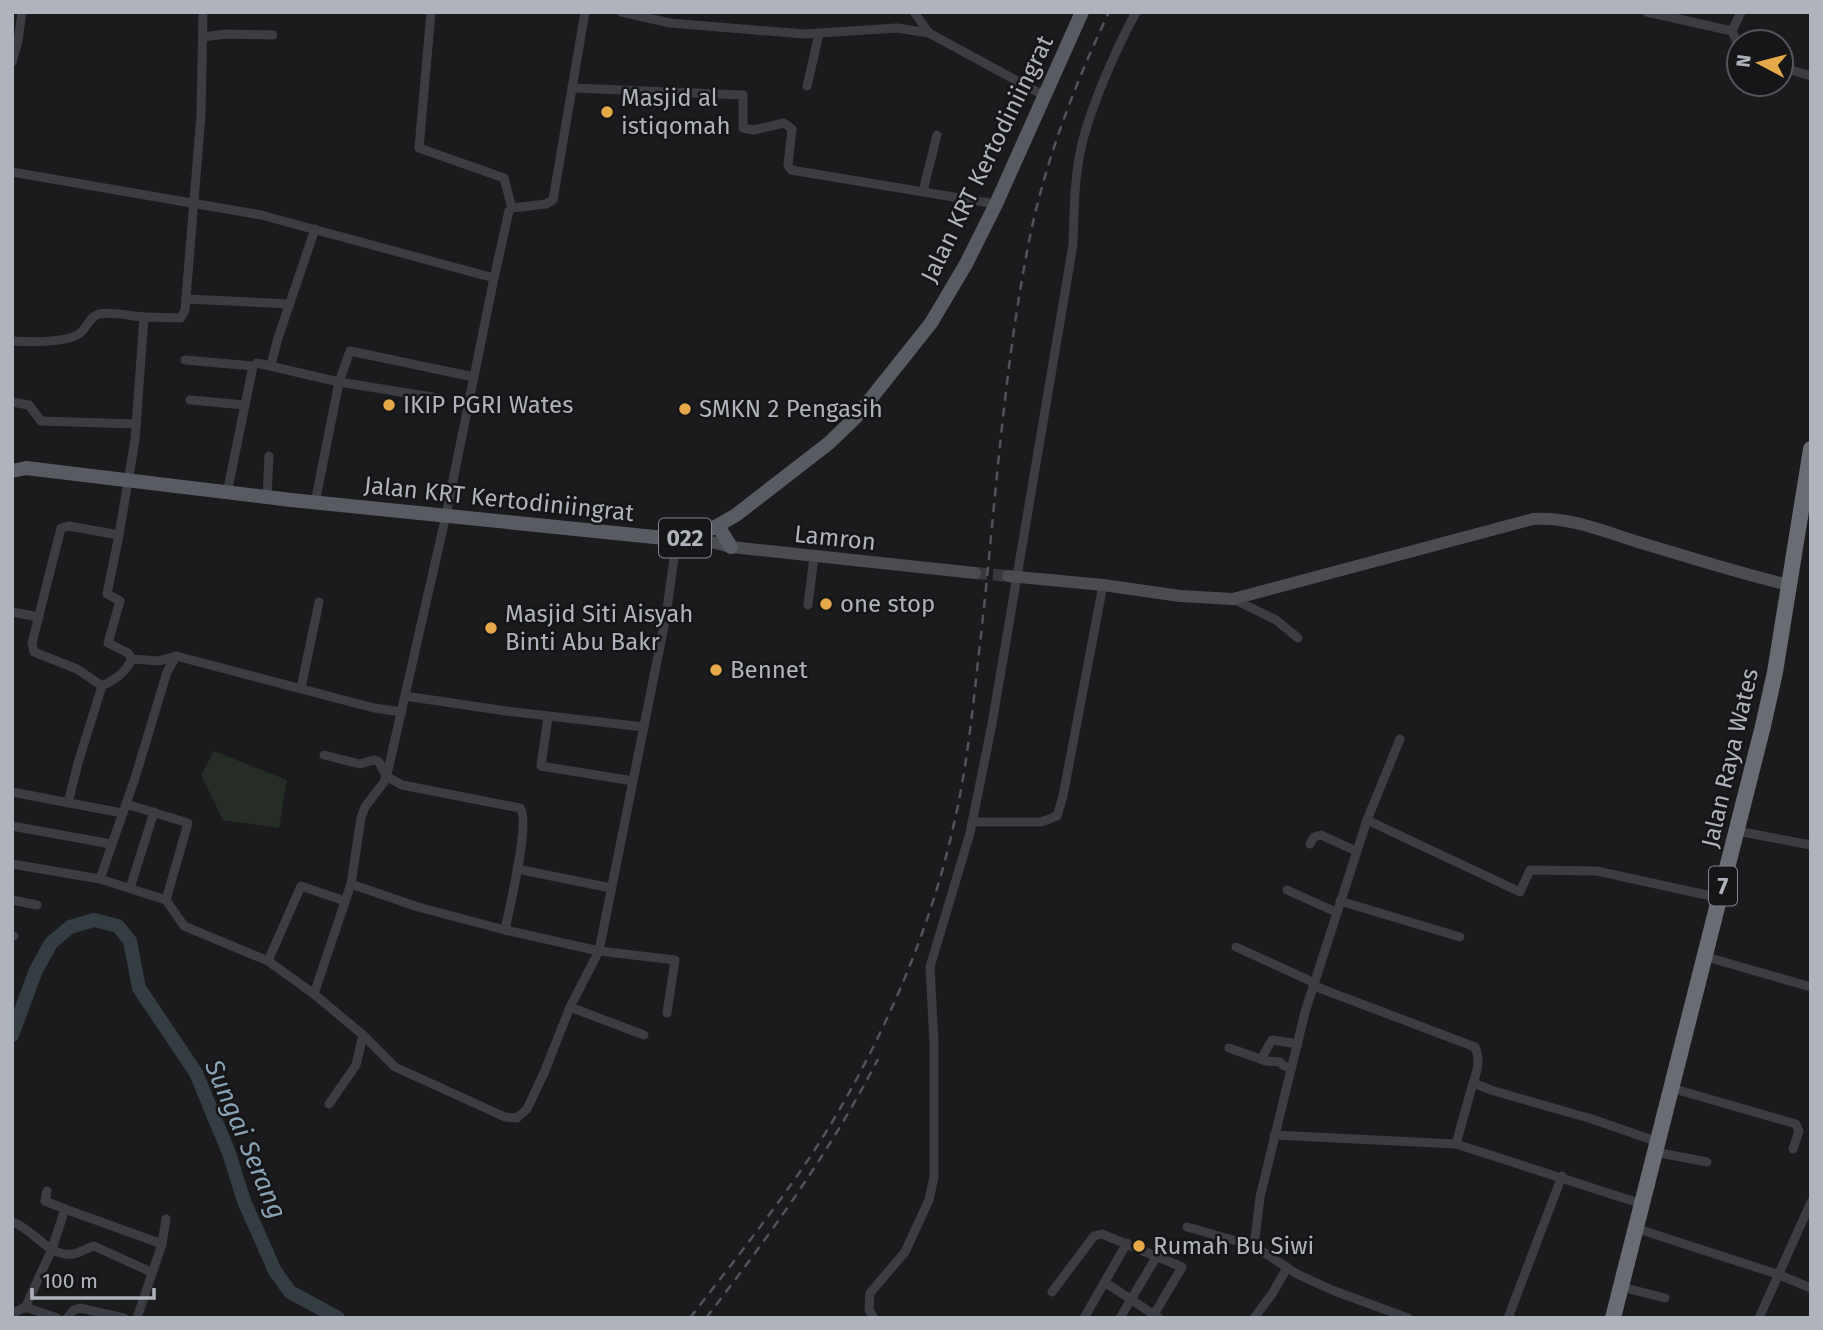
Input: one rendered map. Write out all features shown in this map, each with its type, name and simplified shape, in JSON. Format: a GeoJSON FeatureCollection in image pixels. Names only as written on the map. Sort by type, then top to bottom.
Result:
{"type":"FeatureCollection","features":[{"type":"Feature","properties":{"kind":"highway","name":"Jalan Raya Wates"},"geometry":{"type":"LineString","coordinates":[[1613,1318],[1772,686],[1811,449]]}},
{"type":"Feature","properties":{"kind":"main road","name":"Jalan KRT Kertodiniingrat"},"geometry":{"type":"LineString","coordinates":[[12,471],[26,468],[315,503],[674,540],[692,537],[718,526],[829,443],[857,416],[930,323],[966,264],[996,204],[1082,12]]}},
{"type":"Feature","properties":{"kind":"main road"},"geometry":{"type":"LineString","coordinates":[[718,526],[731,547]]}},
{"type":"Feature","properties":{"kind":"street"},"geometry":{"type":"LineString","coordinates":[[12,62],[22,12]]}},
{"type":"Feature","properties":{"kind":"street"},"geometry":{"type":"LineString","coordinates":[[12,341],[32,343],[70,337],[83,330],[92,317],[102,314],[181,318],[185,310],[201,115],[203,12]]}},
{"type":"Feature","properties":{"kind":"street"},"geometry":{"type":"LineString","coordinates":[[431,12],[419,148],[504,178],[512,208]]}},
{"type":"Feature","properties":{"kind":"street"},"geometry":{"type":"LineString","coordinates":[[314,995],[351,884],[361,818],[365,807],[378,792],[386,776],[402,712],[509,211],[512,208],[546,204],[553,200],[585,12]]}},
{"type":"Feature","properties":{"kind":"street"},"geometry":{"type":"LineString","coordinates":[[621,12],[670,23],[804,34],[897,28],[929,33],[1045,96]]}},
{"type":"Feature","properties":{"kind":"street"},"geometry":{"type":"LineString","coordinates":[[915,12],[929,33]]}},
{"type":"Feature","properties":{"kind":"street"},"geometry":{"type":"LineString","coordinates":[[874,1318],[869,1310],[870,1293],[905,1252],[929,1200],[934,1177],[934,1043],[930,967],[972,822],[1073,245],[1073,200],[1080,152],[1087,126],[1136,12]]}},
{"type":"Feature","properties":{"kind":"street"},"geometry":{"type":"LineString","coordinates":[[1647,12],[1725,29]]}},
{"type":"Feature","properties":{"kind":"street"},"geometry":{"type":"LineString","coordinates":[[1733,28],[1741,12]]}},
{"type":"Feature","properties":{"kind":"street"},"geometry":{"type":"LineString","coordinates":[[203,37],[226,34],[273,35]]}},
{"type":"Feature","properties":{"kind":"street"},"geometry":{"type":"LineString","coordinates":[[807,86],[819,34]]}},
{"type":"Feature","properties":{"kind":"street"},"geometry":{"type":"LineString","coordinates":[[572,88],[743,95],[743,128],[754,130],[784,123],[792,130],[788,165],[791,170],[996,204]]}},
{"type":"Feature","properties":{"kind":"street"},"geometry":{"type":"LineString","coordinates":[[923,191],[937,135]]}},
{"type":"Feature","properties":{"kind":"street"},"geometry":{"type":"LineString","coordinates":[[12,172],[261,215],[494,278]]}},
{"type":"Feature","properties":{"kind":"street"},"geometry":{"type":"LineString","coordinates":[[271,365],[314,229]]}},
{"type":"Feature","properties":{"kind":"street"},"geometry":{"type":"LineString","coordinates":[[186,299],[290,304]]}},
{"type":"Feature","properties":{"kind":"street"},"geometry":{"type":"LineString","coordinates":[[132,659],[128,653],[108,643],[120,601],[107,594],[136,424],[144,317]]}},
{"type":"Feature","properties":{"kind":"street"},"geometry":{"type":"LineString","coordinates":[[315,503],[339,382],[348,353],[354,350],[474,377]]}},
{"type":"Feature","properties":{"kind":"street"},"geometry":{"type":"LineString","coordinates":[[185,360],[271,365],[339,382],[438,398]]}},
{"type":"Feature","properties":{"kind":"street"},"geometry":{"type":"LineString","coordinates":[[227,493],[253,366]]}},
{"type":"Feature","properties":{"kind":"street"},"geometry":{"type":"LineString","coordinates":[[190,400],[245,405]]}},
{"type":"Feature","properties":{"kind":"street"},"geometry":{"type":"LineString","coordinates":[[12,402],[28,404],[41,421],[136,424]]}},
{"type":"Feature","properties":{"kind":"street"},"geometry":{"type":"LineString","coordinates":[[267,497],[269,456]]}},
{"type":"Feature","properties":{"kind":"street"},"geometry":{"type":"LineString","coordinates":[[1013,576],[1103,585],[1180,597],[1233,599],[1545,518],[1596,529],[1742,574],[1789,585]]}},
{"type":"Feature","properties":{"kind":"street"},"geometry":{"type":"LineString","coordinates":[[102,686],[69,666],[34,652],[32,643],[61,528],[69,526],[119,535]]}},
{"type":"Feature","properties":{"kind":"street","name":"Lamron"},"geometry":{"type":"LineString","coordinates":[[692,537],[731,547],[975,573]]}},
{"type":"Feature","properties":{"kind":"street"},"geometry":{"type":"LineString","coordinates":[[12,864],[100,879],[166,900],[177,919],[191,930],[268,961],[363,1035],[395,1067],[505,1117],[517,1118],[527,1109],[570,1007],[599,951],[666,617],[675,551],[674,540]]}},
{"type":"Feature","properties":{"kind":"street"},"geometry":{"type":"LineString","coordinates":[[808,605],[814,557]]}},
{"type":"Feature","properties":{"kind":"street"},"geometry":{"type":"LineString","coordinates":[[972,822],[1041,822],[1057,816],[1103,585]]}},
{"type":"Feature","properties":{"kind":"street"},"geometry":{"type":"LineString","coordinates":[[1233,599],[1276,620],[1298,638]]}},
{"type":"Feature","properties":{"kind":"street"},"geometry":{"type":"LineString","coordinates":[[301,688],[319,601]]}},
{"type":"Feature","properties":{"kind":"street"},"geometry":{"type":"LineString","coordinates":[[12,612],[39,617]]}},
{"type":"Feature","properties":{"kind":"street"},"geometry":{"type":"LineString","coordinates":[[132,659],[159,661],[176,656],[402,712]]}},
{"type":"Feature","properties":{"kind":"street"},"geometry":{"type":"LineString","coordinates":[[100,879],[167,672],[176,656]]}},
{"type":"Feature","properties":{"kind":"street"},"geometry":{"type":"LineString","coordinates":[[68,803],[102,686],[116,679],[127,669],[132,659]]}},
{"type":"Feature","properties":{"kind":"street"},"geometry":{"type":"LineString","coordinates":[[405,696],[548,717],[644,727]]}},
{"type":"Feature","properties":{"kind":"street"},"geometry":{"type":"LineString","coordinates":[[548,717],[541,766],[632,781]]}},
{"type":"Feature","properties":{"kind":"street"},"geometry":{"type":"LineString","coordinates":[[1254,1246],[1260,1197],[1274,1135],[1336,912],[1367,820],[1400,739]]}},
{"type":"Feature","properties":{"kind":"street"},"geometry":{"type":"LineString","coordinates":[[324,755],[360,764],[374,760],[379,762],[386,776],[402,785],[520,808],[525,819],[505,930]]}},
{"type":"Feature","properties":{"kind":"street"},"geometry":{"type":"LineString","coordinates":[[12,792],[68,803],[154,813],[188,823],[166,900]]}},
{"type":"Feature","properties":{"kind":"street"},"geometry":{"type":"LineString","coordinates":[[130,888],[154,813]]}},
{"type":"Feature","properties":{"kind":"street"},"geometry":{"type":"LineString","coordinates":[[1367,820],[1520,892],[1530,870],[1597,872],[1720,898]]}},
{"type":"Feature","properties":{"kind":"street"},"geometry":{"type":"LineString","coordinates":[[12,826],[111,844]]}},
{"type":"Feature","properties":{"kind":"street"},"geometry":{"type":"LineString","coordinates":[[1737,831],[1811,845]]}},
{"type":"Feature","properties":{"kind":"street"},"geometry":{"type":"LineString","coordinates":[[1310,844],[1314,837],[1321,835],[1356,851]]}},
{"type":"Feature","properties":{"kind":"street"},"geometry":{"type":"LineString","coordinates":[[517,869],[611,888]]}},
{"type":"Feature","properties":{"kind":"street"},"geometry":{"type":"LineString","coordinates":[[351,884],[418,907],[505,930],[599,951],[676,960],[667,1013]]}},
{"type":"Feature","properties":{"kind":"street"},"geometry":{"type":"LineString","coordinates":[[268,961],[300,886],[345,901]]}},
{"type":"Feature","properties":{"kind":"street"},"geometry":{"type":"LineString","coordinates":[[1287,890],[1336,912]]}},
{"type":"Feature","properties":{"kind":"street"},"geometry":{"type":"LineString","coordinates":[[12,900],[37,905]]}},
{"type":"Feature","properties":{"kind":"street"},"geometry":{"type":"LineString","coordinates":[[1340,901],[1460,937]]}},
{"type":"Feature","properties":{"kind":"street"},"geometry":{"type":"LineString","coordinates":[[1236,947],[1315,985],[1475,1048],[1478,1065],[1456,1144]]}},
{"type":"Feature","properties":{"kind":"street"},"geometry":{"type":"LineString","coordinates":[[1703,956],[1811,987]]}},
{"type":"Feature","properties":{"kind":"street"},"geometry":{"type":"LineString","coordinates":[[570,1007],[644,1035]]}},
{"type":"Feature","properties":{"kind":"street"},"geometry":{"type":"LineString","coordinates":[[329,1104],[356,1065],[363,1035]]}},
{"type":"Feature","properties":{"kind":"street"},"geometry":{"type":"LineString","coordinates":[[1261,1059],[1272,1040],[1298,1044]]}},
{"type":"Feature","properties":{"kind":"street"},"geometry":{"type":"LineString","coordinates":[[1229,1048],[1261,1059],[1277,1061],[1292,1068]]}},
{"type":"Feature","properties":{"kind":"street"},"geometry":{"type":"LineString","coordinates":[[1474,1083],[1592,1119],[1656,1147],[1707,1162]]}},
{"type":"Feature","properties":{"kind":"street"},"geometry":{"type":"LineString","coordinates":[[1671,1088],[1796,1124],[1799,1131],[1794,1149]]}},
{"type":"Feature","properties":{"kind":"street"},"geometry":{"type":"LineString","coordinates":[[1274,1135],[1456,1144],[1642,1204]]}},
{"type":"Feature","properties":{"kind":"street"},"geometry":{"type":"LineString","coordinates":[[1508,1318],[1562,1176]]}},
{"type":"Feature","properties":{"kind":"street"},"geometry":{"type":"LineString","coordinates":[[47,1191],[45,1201],[162,1244]]}},
{"type":"Feature","properties":{"kind":"street"},"geometry":{"type":"LineString","coordinates":[[1759,1318],[1811,1202]]}},
{"type":"Feature","properties":{"kind":"street"},"geometry":{"type":"LineString","coordinates":[[12,1314],[25,1308],[52,1249],[65,1209]]}},
{"type":"Feature","properties":{"kind":"street"},"geometry":{"type":"LineString","coordinates":[[137,1318],[162,1244],[166,1219]]}},
{"type":"Feature","properties":{"kind":"street"},"geometry":{"type":"LineString","coordinates":[[12,1222],[52,1249],[71,1255],[94,1246],[152,1272]]}},
{"type":"Feature","properties":{"kind":"street"},"geometry":{"type":"LineString","coordinates":[[1187,1227],[1254,1246],[1287,1268],[1332,1290],[1408,1318]]}},
{"type":"Feature","properties":{"kind":"street"},"geometry":{"type":"LineString","coordinates":[[1635,1228],[1777,1274],[1811,1288]]}},
{"type":"Feature","properties":{"kind":"street"},"geometry":{"type":"LineString","coordinates":[[1052,1292],[1094,1236],[1102,1234],[1182,1267],[1155,1316],[1106,1283]]}},
{"type":"Feature","properties":{"kind":"street"},"geometry":{"type":"LineString","coordinates":[[1084,1318],[1127,1243]]}},
{"type":"Feature","properties":{"kind":"street"},"geometry":{"type":"LineString","coordinates":[[1119,1318],[1157,1256]]}},
{"type":"Feature","properties":{"kind":"street"},"geometry":{"type":"LineString","coordinates":[[1254,1318],[1287,1268]]}},
{"type":"Feature","properties":{"kind":"street"},"geometry":{"type":"LineString","coordinates":[[1620,1287],[1665,1298]]}},
{"type":"Feature","properties":{"kind":"street"},"geometry":{"type":"LineString","coordinates":[[25,1308],[57,1318]]}},
{"type":"Feature","properties":{"kind":"street"},"geometry":{"type":"LineString","coordinates":[[67,1318],[79,1308],[124,1318]]}},
{"type":"Feature","properties":{"kind":"shaded area"},"geometry":{"type":"Polygon","coordinates":[[[214,751],[287,780],[279,828],[223,820],[201,775],[214,751]]]}},
{"type":"Feature","properties":{"kind":"waterway","name":"Sungai Serang"},"geometry":{"type":"LineString","coordinates":[[12,1035],[36,970],[51,943],[70,927],[94,920],[118,926],[130,941],[139,988],[196,1073],[229,1153],[244,1201],[275,1271],[290,1292],[338,1318]]}},
{"type":"Feature","properties":{"kind":"tunnel"},"geometry":{"type":"LineString","coordinates":[[975,573],[1008,576]]}},
{"type":"Feature","properties":{"kind":"railway"},"geometry":{"type":"LineString","coordinates":[[690,1318],[783,1196],[834,1119],[889,1014],[932,904],[962,787],[984,611],[1010,357],[1032,225],[1059,132],[1109,12]]}},
{"type":"Feature","properties":{"kind":"railway"},"geometry":{"type":"LineString","coordinates":[[706,1318],[798,1192],[840,1127],[878,1059]]}},
{"type":"Feature","properties":{"kind":"place","name":"Masjid al istiqomah"},"geometry":{"type":"Point","coordinates":[607,112]}},
{"type":"Feature","properties":{"kind":"place","name":"IKIP PGRI Wates"},"geometry":{"type":"Point","coordinates":[389,405]}},
{"type":"Feature","properties":{"kind":"place","name":"SMKN 2 Pengasih"},"geometry":{"type":"Point","coordinates":[685,409]}},
{"type":"Feature","properties":{"kind":"place","name":"one stop"},"geometry":{"type":"Point","coordinates":[826,604]}},
{"type":"Feature","properties":{"kind":"place","name":"Masjid Siti Aisyah Binti Abu Bakr"},"geometry":{"type":"Point","coordinates":[491,628]}},
{"type":"Feature","properties":{"kind":"place","name":"Bennet"},"geometry":{"type":"Point","coordinates":[716,670]}},
{"type":"Feature","properties":{"kind":"place","name":"Rumah Bu Siwi"},"geometry":{"type":"Point","coordinates":[1139,1246]}}]}
